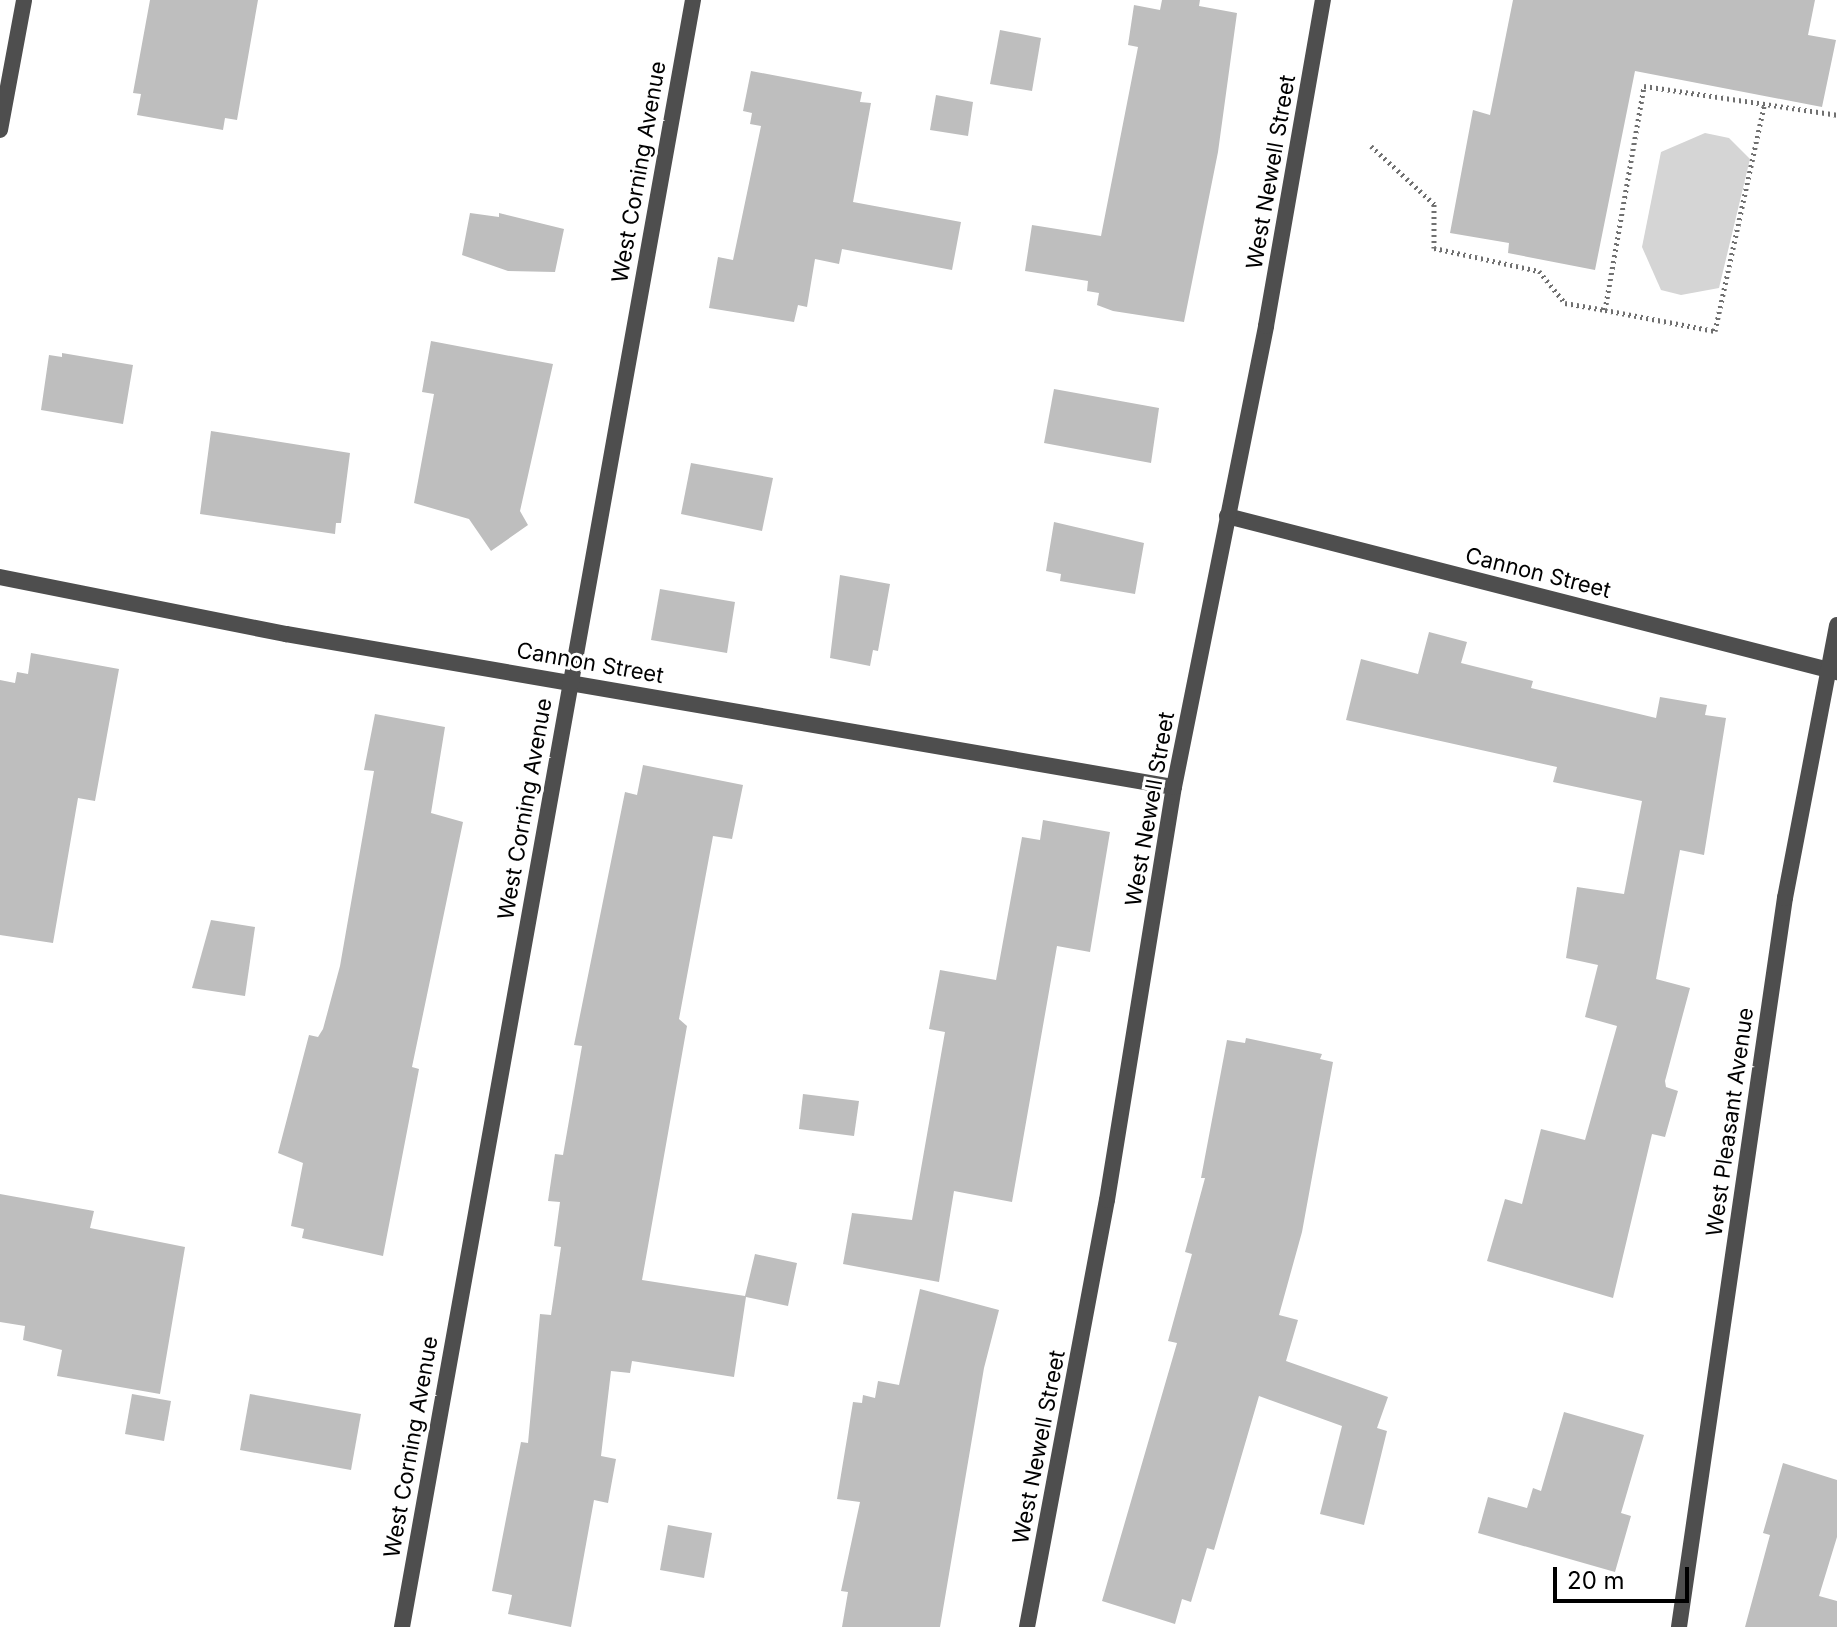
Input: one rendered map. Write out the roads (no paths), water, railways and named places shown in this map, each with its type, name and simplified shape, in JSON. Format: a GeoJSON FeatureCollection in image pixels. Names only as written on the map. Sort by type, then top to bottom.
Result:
{"type":"FeatureCollection","features":[{"type":"Feature","properties":{"kind":"street"},"geometry":{"type":"LineString","coordinates":[[0,130],[24,0]]}},
{"type":"Feature","properties":{"kind":"street","name":"West Corning Avenue"},"geometry":{"type":"LineString","coordinates":[[402,1627],[693,0]]}},
{"type":"Feature","properties":{"kind":"street","name":"West Newell Street"},"geometry":{"type":"LineString","coordinates":[[1027,1627],[1107,1200],[1174,787],[1323,0]]}},
{"type":"Feature","properties":{"kind":"street","name":"Cannon Street"},"geometry":{"type":"LineString","coordinates":[[1227,516],[1833,671]]}},
{"type":"Feature","properties":{"kind":"street","name":"Cannon Street"},"geometry":{"type":"LineString","coordinates":[[0,577],[286,634],[1174,787]]}},
{"type":"Feature","properties":{"kind":"street","name":"West Pleasant Avenue"},"geometry":{"type":"LineString","coordinates":[[1679,1627],[1785,898],[1833,671],[1837,625]]}}]}
